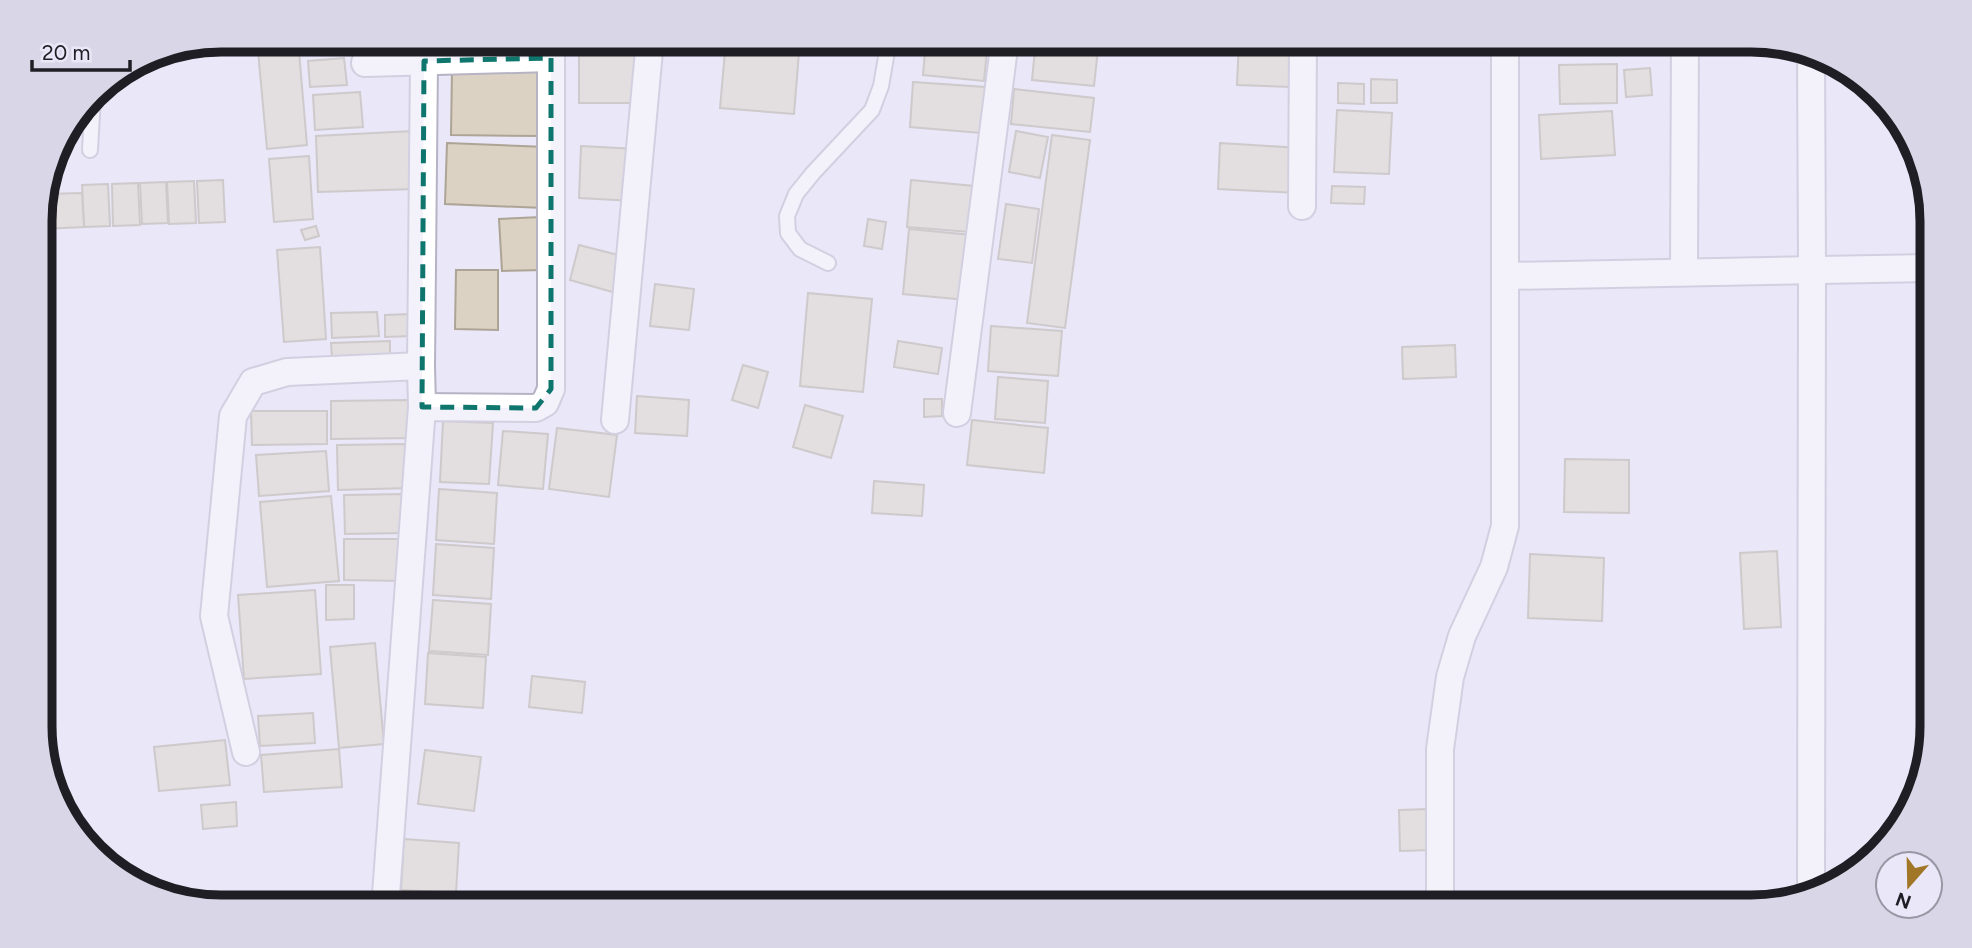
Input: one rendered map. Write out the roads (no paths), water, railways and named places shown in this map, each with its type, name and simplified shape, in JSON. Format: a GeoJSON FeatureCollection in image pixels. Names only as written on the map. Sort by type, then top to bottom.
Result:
{"type":"FeatureCollection","features":[{"type":"Feature","properties":{"kind":"street"},"geometry":{"type":"LineString","coordinates":[[957,413],[1003,52]]}},
{"type":"Feature","properties":{"kind":"street"},"geometry":{"type":"LineString","coordinates":[[1302,206],[1303,52]]}},
{"type":"Feature","properties":{"kind":"street"},"geometry":{"type":"LineString","coordinates":[[1440,895],[1440,749],[1450,677],[1462,636],[1494,567],[1505,526],[1505,52]]}},
{"type":"Feature","properties":{"kind":"street"},"geometry":{"type":"LineString","coordinates":[[1684,272],[1685,52]]}},
{"type":"Feature","properties":{"kind":"street"},"geometry":{"type":"LineString","coordinates":[[365,63],[424,61],[511,53]]}},
{"type":"Feature","properties":{"kind":"street"},"geometry":{"type":"LineString","coordinates":[[422,407],[536,408],[545,404],[551,390],[551,53]]}},
{"type":"Feature","properties":{"kind":"street"},"geometry":{"type":"LineString","coordinates":[[615,420],[649,53]]}},
{"type":"Feature","properties":{"kind":"street"},"geometry":{"type":"LineString","coordinates":[[386,895],[422,407],[424,61]]}},
{"type":"Feature","properties":{"kind":"street"},"geometry":{"type":"LineString","coordinates":[[1811,64],[1811,884]]}},
{"type":"Feature","properties":{"kind":"street"},"geometry":{"type":"LineString","coordinates":[[1505,276],[1920,268]]}},
{"type":"Feature","properties":{"kind":"street"},"geometry":{"type":"LineString","coordinates":[[246,752],[214,616],[233,416],[253,382],[287,372],[421,366]]}},
{"type":"Feature","properties":{"kind":"lane"},"geometry":{"type":"LineString","coordinates":[[828,262],[800,249],[788,233],[787,216],[796,194],[872,110],[881,86],[887,53]]}},
{"type":"Feature","properties":{"kind":"lane"},"geometry":{"type":"LineString","coordinates":[[90,150],[92,112]]}}]}
